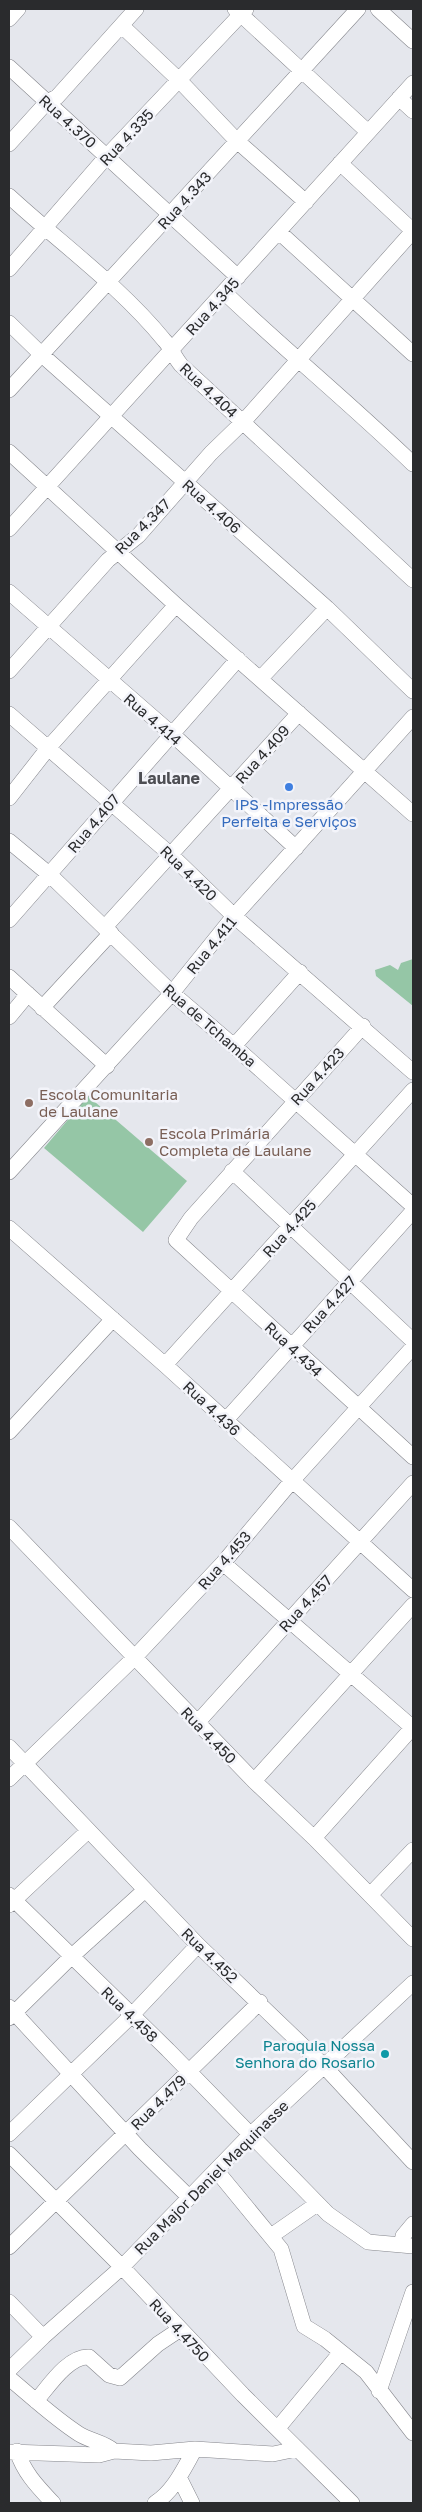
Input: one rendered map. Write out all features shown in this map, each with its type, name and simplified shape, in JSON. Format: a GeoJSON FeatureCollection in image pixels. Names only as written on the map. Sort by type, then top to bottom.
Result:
{"type":"FeatureCollection","features":[{"type":"Feature","properties":{"kind":"street"},"geometry":{"type":"LineString","coordinates":[[9,18],[18,9]]}},
{"type":"Feature","properties":{"kind":"street"},"geometry":{"type":"LineString","coordinates":[[9,144],[47,102],[57,97],[136,9]]}},
{"type":"Feature","properties":{"kind":"street","name":"Rua 4.343"},"geometry":{"type":"LineString","coordinates":[[9,390],[358,9]]}},
{"type":"Feature","properties":{"kind":"street"},"geometry":{"type":"LineString","coordinates":[[378,9],[413,41]]}},
{"type":"Feature","properties":{"kind":"street"},"geometry":{"type":"LineString","coordinates":[[241,11],[368,132]]}},
{"type":"Feature","properties":{"kind":"street","name":"Rua 4.335"},"geometry":{"type":"LineString","coordinates":[[9,269],[107,156],[241,11]]}},
{"type":"Feature","properties":{"kind":"street"},"geometry":{"type":"LineString","coordinates":[[122,26],[179,80],[237,140],[306,202]]}},
{"type":"Feature","properties":{"kind":"street","name":"Rua 4.370"},"geometry":{"type":"LineString","coordinates":[[9,67],[238,277]]}},
{"type":"Feature","properties":{"kind":"street","name":"Rua 4.345"},"geometry":{"type":"LineString","coordinates":[[9,529],[413,83]]}},
{"type":"Feature","properties":{"kind":"street"},"geometry":{"type":"LineString","coordinates":[[399,98],[413,111]]}},
{"type":"Feature","properties":{"kind":"street"},"geometry":{"type":"LineString","coordinates":[[340,163],[413,231],[354,299]]}},
{"type":"Feature","properties":{"kind":"street","name":"Rua 4.404"},"geometry":{"type":"LineString","coordinates":[[9,196],[108,284],[166,341],[171,352],[181,365],[413,580]]}},
{"type":"Feature","properties":{"kind":"street"},"geometry":{"type":"LineString","coordinates":[[279,232],[413,354]]}},
{"type":"Feature","properties":{"kind":"street"},"geometry":{"type":"LineString","coordinates":[[224,292],[297,361],[347,402],[413,464]]}},
{"type":"Feature","properties":{"kind":"street","name":"Rua 4.347"},"geometry":{"type":"LineString","coordinates":[[9,671],[119,550],[138,536],[185,482],[243,422],[354,299]]}},
{"type":"Feature","properties":{"kind":"street","name":"Rua 4.406"},"geometry":{"type":"LineString","coordinates":[[9,322],[42,355],[327,608],[413,691]]}},
{"type":"Feature","properties":{"kind":"street"},"geometry":{"type":"LineString","coordinates":[[9,452],[119,550],[176,605],[413,814]]}},
{"type":"Feature","properties":{"kind":"street","name":"Rua 4.414"},"geometry":{"type":"LineString","coordinates":[[9,592],[172,734],[296,848]]}},
{"type":"Feature","properties":{"kind":"street"},"geometry":{"type":"LineString","coordinates":[[9,798],[49,747],[176,605]]}},
{"type":"Feature","properties":{"kind":"street"},"geometry":{"type":"LineString","coordinates":[[260,679],[327,608]]}},
{"type":"Feature","properties":{"kind":"street","name":"Rua 4.407"},"geometry":{"type":"LineString","coordinates":[[9,920],[238,659]]}},
{"type":"Feature","properties":{"kind":"street","name":"Rua 4.409"},"geometry":{"type":"LineString","coordinates":[[42,1008],[171,855],[299,713]]}},
{"type":"Feature","properties":{"kind":"street","name":"Rua 4.420"},"geometry":{"type":"LineString","coordinates":[[9,714],[171,855],[234,916],[363,1026],[413,1072]]}},
{"type":"Feature","properties":{"kind":"street","name":"Rua 4.411"},"geometry":{"type":"LineString","coordinates":[[9,1172],[172,993],[234,916],[413,717]]}},
{"type":"Feature","properties":{"kind":"street","name":"Rua de Tchamba"},"geometry":{"type":"LineString","coordinates":[[9,841],[50,875],[172,993],[413,1206]]}},
{"type":"Feature","properties":{"kind":"street"},"geometry":{"type":"LineString","coordinates":[[234,1046],[300,972]]}},
{"type":"Feature","properties":{"kind":"street"},"geometry":{"type":"LineString","coordinates":[[9,977],[107,1066]]}},
{"type":"Feature","properties":{"kind":"street"},"geometry":{"type":"LineString","coordinates":[[9,1017],[28,994]]}},
{"type":"Feature","properties":{"kind":"street","name":"Rua 4.423"},"geometry":{"type":"LineString","coordinates":[[176,1240],[191,1218],[232,1171],[363,1026]]}},
{"type":"Feature","properties":{"kind":"street","name":"Rua 4.425"},"geometry":{"type":"LineString","coordinates":[[165,1365],[413,1090]]}},
{"type":"Feature","properties":{"kind":"street"},"geometry":{"type":"LineString","coordinates":[[232,1171],[413,1341]]}},
{"type":"Feature","properties":{"kind":"street","name":"Rua 4.427"},"geometry":{"type":"LineString","coordinates":[[226,1421],[413,1211]]}},
{"type":"Feature","properties":{"kind":"street","name":"Rua 4.436"},"geometry":{"type":"LineString","coordinates":[[9,1228],[165,1365],[291,1482],[413,1590]]}},
{"type":"Feature","properties":{"kind":"street","name":"Rua 4.434"},"geometry":{"type":"LineString","coordinates":[[176,1240],[413,1458]]}},
{"type":"Feature","properties":{"kind":"street"},"geometry":{"type":"LineString","coordinates":[[9,1432],[113,1319]]}},
{"type":"Feature","properties":{"kind":"street","name":"Rua 4.453"},"geometry":{"type":"LineString","coordinates":[[9,1779],[134,1658],[222,1563],[291,1482],[413,1347]]}},
{"type":"Feature","properties":{"kind":"street","name":"Rua 4.457"},"geometry":{"type":"LineString","coordinates":[[197,1723],[413,1483]]}},
{"type":"Feature","properties":{"kind":"street","name":"Rua 4.450"},"geometry":{"type":"LineString","coordinates":[[9,1527],[197,1723],[413,1939]]}},
{"type":"Feature","properties":{"kind":"street"},"geometry":{"type":"LineString","coordinates":[[222,1563],[413,1727],[314,1838]]}},
{"type":"Feature","properties":{"kind":"street"},"geometry":{"type":"LineString","coordinates":[[254,1781],[353,1674],[413,1605]]}},
{"type":"Feature","properties":{"kind":"street","name":"Rua 4.452"},"geometry":{"type":"LineString","coordinates":[[9,1747],[198,1945],[260,2002],[324,2066],[413,2162]]}},
{"type":"Feature","properties":{"kind":"street"},"geometry":{"type":"LineString","coordinates":[[10,1900],[88,1831]]}},
{"type":"Feature","properties":{"kind":"street"},"geometry":{"type":"LineString","coordinates":[[370,1896],[413,1850]]}},
{"type":"Feature","properties":{"kind":"street"},"geometry":{"type":"LineString","coordinates":[[145,1890],[11,2013],[126,2134],[189,2196]]}},
{"type":"Feature","properties":{"kind":"street","name":"Rua 4.458"},"geometry":{"type":"LineString","coordinates":[[10,1900],[72,1956],[317,2204],[341,2224],[368,2242],[408,2245]]}},
{"type":"Feature","properties":{"kind":"street"},"geometry":{"type":"LineString","coordinates":[[9,2134],[131,2016],[198,1945]]}},
{"type":"Feature","properties":{"kind":"street","name":"Rua Major Daniel Maquinasse"},"geometry":{"type":"LineString","coordinates":[[9,2370],[42,2337],[122,2267],[249,2136],[413,1983]]}},
{"type":"Feature","properties":{"kind":"street","name":"Rua 4.479"},"geometry":{"type":"LineString","coordinates":[[9,2247],[260,2002]]}},
{"type":"Feature","properties":{"kind":"street","name":"Rua 4.4750"},"geometry":{"type":"LineString","coordinates":[[9,2154],[122,2267],[179,2330],[278,2428],[344,2501]]}},
{"type":"Feature","properties":{"kind":"street"},"geometry":{"type":"LineString","coordinates":[[216,2170],[281,2249],[304,2326],[366,2372],[413,2433]]}},
{"type":"Feature","properties":{"kind":"street"},"geometry":{"type":"LineString","coordinates":[[271,2236],[317,2204]]}},
{"type":"Feature","properties":{"kind":"street"},"geometry":{"type":"LineString","coordinates":[[408,2245],[403,2236],[413,2224]]}},
{"type":"Feature","properties":{"kind":"street"},"geometry":{"type":"LineString","coordinates":[[379,2390],[413,2292]]}},
{"type":"Feature","properties":{"kind":"street"},"geometry":{"type":"LineString","coordinates":[[9,2302],[42,2337]]}},
{"type":"Feature","properties":{"kind":"street"},"geometry":{"type":"LineString","coordinates":[[36,2400],[78,2359],[89,2357],[109,2375],[120,2378],[158,2344],[179,2330]]}},
{"type":"Feature","properties":{"kind":"street"},"geometry":{"type":"LineString","coordinates":[[278,2428],[341,2352]]}},
{"type":"Feature","properties":{"kind":"street"},"geometry":{"type":"LineString","coordinates":[[9,2378],[80,2434],[107,2445],[114,2451]]}},
{"type":"Feature","properties":{"kind":"street"},"geometry":{"type":"LineString","coordinates":[[155,2503],[162,2499],[179,2477],[195,2449]]}},
{"type":"Feature","properties":{"kind":"street"},"geometry":{"type":"LineString","coordinates":[[13,2451],[98,2455],[114,2451],[151,2453],[195,2449],[273,2454],[297,2449]]}},
{"type":"Feature","properties":{"kind":"street"},"geometry":{"type":"LineString","coordinates":[[13,2451],[30,2478],[53,2503]]}},
{"type":"Feature","properties":{"kind":"street"},"geometry":{"type":"LineString","coordinates":[[179,2477],[192,2503]]}},
{"type":"Feature","properties":{"kind":"green space"},"geometry":{"type":"Polygon","coordinates":[[[413,959],[413,1006],[376,976],[375,970],[390,965],[398,970],[401,963],[413,959]]]}},
{"type":"Feature","properties":{"kind":"green space"},"geometry":{"type":"Polygon","coordinates":[[[88,1096],[187,1181],[143,1232],[44,1148],[88,1096]]]}},
{"type":"Feature","properties":{"kind":"place","name":"IPS -Impressão Perfeita e Serviços"},"geometry":{"type":"Point","coordinates":[289,787]}},
{"type":"Feature","properties":{"kind":"place","name":"Escola Comunitaria de Laulane"},"geometry":{"type":"Point","coordinates":[29,1103]}},
{"type":"Feature","properties":{"kind":"place","name":"Escola Primária Completa de Laulane"},"geometry":{"type":"Point","coordinates":[149,1142]}},
{"type":"Feature","properties":{"kind":"place","name":"Paroquia Nossa Senhora do Rosario"},"geometry":{"type":"Point","coordinates":[385,2054]}},
{"type":"Feature","properties":{"kind":"district","name":"Laulane"},"geometry":{"type":"Point","coordinates":[169,778]}}]}
